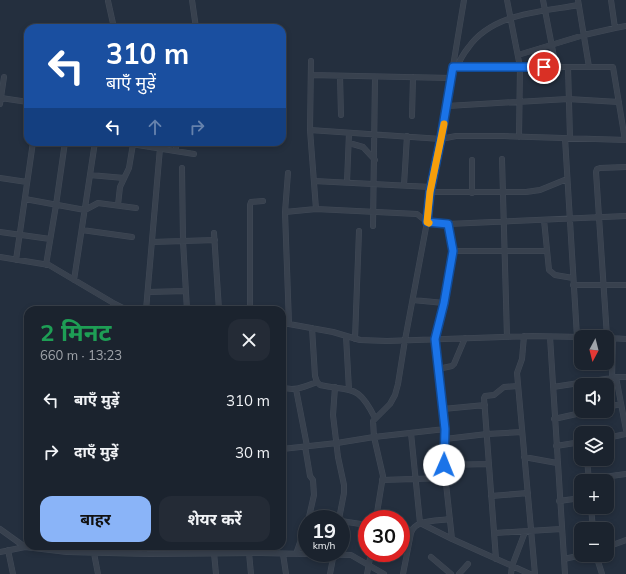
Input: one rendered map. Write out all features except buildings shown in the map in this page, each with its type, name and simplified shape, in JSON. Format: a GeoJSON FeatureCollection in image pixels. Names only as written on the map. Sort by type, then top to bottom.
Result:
{"type":"FeatureCollection","features":[{"type":"Feature","properties":{"kind":"street"},"geometry":{"type":"LineString","coordinates":[[192,0],[195,24]]}},
{"type":"Feature","properties":{"kind":"street"},"geometry":{"type":"LineString","coordinates":[[377,510],[382,476],[372,425],[375,418],[385,410],[395,395],[398,384],[427,222],[430,192],[451,78],[455,67],[464,0]]}},
{"type":"Feature","properties":{"kind":"street"},"geometry":{"type":"LineString","coordinates":[[507,0],[520,67],[519,136]]}},
{"type":"Feature","properties":{"kind":"street"},"geometry":{"type":"LineString","coordinates":[[543,0],[556,67]]}},
{"type":"Feature","properties":{"kind":"street"},"geometry":{"type":"LineString","coordinates":[[611,0],[615,28]]}},
{"type":"Feature","properties":{"kind":"street"},"geometry":{"type":"LineString","coordinates":[[108,1],[113,24]]}},
{"type":"Feature","properties":{"kind":"street"},"geometry":{"type":"LineString","coordinates":[[455,67],[468,47],[477,38],[499,22],[510,17],[545,11],[578,2],[589,67]]}},
{"type":"Feature","properties":{"kind":"street"},"geometry":{"type":"LineString","coordinates":[[518,55],[584,35],[626,26]]}},
{"type":"Feature","properties":{"kind":"street"},"geometry":{"type":"LineString","coordinates":[[311,61],[310,130],[316,208]]}},
{"type":"Feature","properties":{"kind":"street"},"geometry":{"type":"LineString","coordinates":[[310,130],[441,138],[456,136],[519,136],[626,140],[613,67],[455,67]]}},
{"type":"Feature","properties":{"kind":"street"},"geometry":{"type":"LineString","coordinates":[[568,67],[567,179],[573,285],[578,330]]}},
{"type":"Feature","properties":{"kind":"street"},"geometry":{"type":"LineString","coordinates":[[311,75],[451,78]]}},
{"type":"Feature","properties":{"kind":"street"},"geometry":{"type":"LineString","coordinates":[[4,76],[0,101],[24,102]]}},
{"type":"Feature","properties":{"kind":"street"},"geometry":{"type":"LineString","coordinates":[[340,76],[341,115]]}},
{"type":"Feature","properties":{"kind":"street"},"geometry":{"type":"LineString","coordinates":[[373,226],[375,77]]}},
{"type":"Feature","properties":{"kind":"street"},"geometry":{"type":"LineString","coordinates":[[412,116],[413,78]]}},
{"type":"Feature","properties":{"kind":"street"},"geometry":{"type":"LineString","coordinates":[[447,106],[520,103],[568,99],[619,102]]}},
{"type":"Feature","properties":{"kind":"street"},"geometry":{"type":"LineString","coordinates":[[347,182],[349,133]]}},
{"type":"Feature","properties":{"kind":"street"},"geometry":{"type":"LineString","coordinates":[[404,185],[407,136]]}},
{"type":"Feature","properties":{"kind":"street"},"geometry":{"type":"LineString","coordinates":[[349,143],[363,147],[375,160]]}},
{"type":"Feature","properties":{"kind":"street"},"geometry":{"type":"LineString","coordinates":[[16,260],[32,146]]}},
{"type":"Feature","properties":{"kind":"street"},"geometry":{"type":"LineString","coordinates":[[46,265],[64,146]]}},
{"type":"Feature","properties":{"kind":"street"},"geometry":{"type":"LineString","coordinates":[[74,280],[94,146]]}},
{"type":"Feature","properties":{"kind":"street"},"geometry":{"type":"LineString","coordinates":[[118,205],[120,190],[124,178],[130,168],[129,146]]}},
{"type":"Feature","properties":{"kind":"street"},"geometry":{"type":"LineString","coordinates":[[148,146],[194,154]]}},
{"type":"Feature","properties":{"kind":"street"},"geometry":{"type":"LineString","coordinates":[[176,146],[176,151]]}},
{"type":"Feature","properties":{"kind":"street"},"geometry":{"type":"LineString","coordinates":[[146,306],[160,148]]}},
{"type":"Feature","properties":{"kind":"street"},"geometry":{"type":"LineString","coordinates":[[502,159],[507,337]]}},
{"type":"Feature","properties":{"kind":"street"},"geometry":{"type":"LineString","coordinates":[[472,160],[472,193]]}},
{"type":"Feature","properties":{"kind":"street"},"geometry":{"type":"LineString","coordinates":[[608,330],[596,178],[597,169],[626,167]]}},
{"type":"Feature","properties":{"kind":"street"},"geometry":{"type":"LineString","coordinates":[[182,168],[182,241],[187,306]]}},
{"type":"Feature","properties":{"kind":"street"},"geometry":{"type":"LineString","coordinates":[[288,173],[285,212],[289,324],[360,340],[387,341],[524,336],[574,337]]}},
{"type":"Feature","properties":{"kind":"street"},"geometry":{"type":"LineString","coordinates":[[90,175],[124,178]]}},
{"type":"Feature","properties":{"kind":"street"},"geometry":{"type":"LineString","coordinates":[[0,178],[27,182]]}},
{"type":"Feature","properties":{"kind":"street"},"geometry":{"type":"LineString","coordinates":[[430,192],[503,193],[533,191],[548,187],[567,179]]}},
{"type":"Feature","properties":{"kind":"street"},"geometry":{"type":"LineString","coordinates":[[314,181],[432,186]]}},
{"type":"Feature","properties":{"kind":"street"},"geometry":{"type":"LineString","coordinates":[[25,200],[85,210],[98,203],[136,208]]}},
{"type":"Feature","properties":{"kind":"street"},"geometry":{"type":"LineString","coordinates":[[250,306],[250,205],[251,202],[263,201]]}},
{"type":"Feature","properties":{"kind":"street"},"geometry":{"type":"LineString","coordinates":[[285,212],[316,208],[417,214],[427,222],[448,224],[626,216]]}},
{"type":"Feature","properties":{"kind":"street"},"geometry":{"type":"LineString","coordinates":[[544,220],[546,251],[551,273],[573,278]]}},
{"type":"Feature","properties":{"kind":"street"},"geometry":{"type":"LineString","coordinates":[[448,224],[453,251],[444,303],[435,339],[445,429],[444,465],[452,539]]}},
{"type":"Feature","properties":{"kind":"street"},"geometry":{"type":"LineString","coordinates":[[82,230],[132,237]]}},
{"type":"Feature","properties":{"kind":"street"},"geometry":{"type":"LineString","coordinates":[[0,232],[50,240]]}},
{"type":"Feature","properties":{"kind":"street"},"geometry":{"type":"LineString","coordinates":[[355,339],[360,232]]}},
{"type":"Feature","properties":{"kind":"street"},"geometry":{"type":"LineString","coordinates":[[214,233],[219,306]]}},
{"type":"Feature","properties":{"kind":"street"},"geometry":{"type":"LineString","coordinates":[[152,242],[215,240]]}},
{"type":"Feature","properties":{"kind":"street"},"geometry":{"type":"LineString","coordinates":[[453,251],[546,251]]}},
{"type":"Feature","properties":{"kind":"street"},"geometry":{"type":"LineString","coordinates":[[0,257],[49,265],[119,306]]}},
{"type":"Feature","properties":{"kind":"street"},"geometry":{"type":"LineString","coordinates":[[573,285],[626,285]]}},
{"type":"Feature","properties":{"kind":"street"},"geometry":{"type":"LineString","coordinates":[[148,292],[186,291]]}},
{"type":"Feature","properties":{"kind":"street"},"geometry":{"type":"LineString","coordinates":[[413,300],[444,303]]}},
{"type":"Feature","properties":{"kind":"street"},"geometry":{"type":"LineString","coordinates":[[312,328],[315,376],[317,382],[320,385],[349,390],[360,394],[364,398],[375,418]]}},
{"type":"Feature","properties":{"kind":"street"},"geometry":{"type":"LineString","coordinates":[[346,336],[349,390]]}},
{"type":"Feature","properties":{"kind":"street"},"geometry":{"type":"LineString","coordinates":[[524,336],[521,362],[517,371],[528,493],[528,532],[535,574]]}},
{"type":"Feature","properties":{"kind":"street"},"geometry":{"type":"LineString","coordinates":[[550,336],[554,419],[565,574]]}},
{"type":"Feature","properties":{"kind":"street"},"geometry":{"type":"LineString","coordinates":[[438,369],[452,366],[454,364],[465,338]]}},
{"type":"Feature","properties":{"kind":"street"},"geometry":{"type":"LineString","coordinates":[[614,338],[626,339]]}},
{"type":"Feature","properties":{"kind":"street"},"geometry":{"type":"LineString","coordinates":[[613,370],[623,407],[626,430]]}},
{"type":"Feature","properties":{"kind":"street"},"geometry":{"type":"LineString","coordinates":[[614,378],[626,377]]}},
{"type":"Feature","properties":{"kind":"street"},"geometry":{"type":"LineString","coordinates":[[286,389],[296,389],[317,382]]}},
{"type":"Feature","properties":{"kind":"street"},"geometry":{"type":"LineString","coordinates":[[553,387],[574,384]]}},
{"type":"Feature","properties":{"kind":"street"},"geometry":{"type":"LineString","coordinates":[[496,559],[485,396],[494,395],[504,387],[518,386]]}},
{"type":"Feature","properties":{"kind":"street"},"geometry":{"type":"LineString","coordinates":[[335,387],[332,409],[338,457],[344,485],[341,510]]}},
{"type":"Feature","properties":{"kind":"street"},"geometry":{"type":"LineString","coordinates":[[296,389],[310,476],[313,480],[314,495],[310,510]]}},
{"type":"Feature","properties":{"kind":"street"},"geometry":{"type":"LineString","coordinates":[[443,409],[485,405]]}},
{"type":"Feature","properties":{"kind":"street"},"geometry":{"type":"LineString","coordinates":[[554,419],[574,415]]}},
{"type":"Feature","properties":{"kind":"street"},"geometry":{"type":"LineString","coordinates":[[286,448],[445,429]]}},
{"type":"Feature","properties":{"kind":"street"},"geometry":{"type":"LineString","coordinates":[[444,439],[522,432]]}},
{"type":"Feature","properties":{"kind":"street"},"geometry":{"type":"LineString","coordinates":[[411,433],[420,523]]}},
{"type":"Feature","properties":{"kind":"street"},"geometry":{"type":"LineString","coordinates":[[614,437],[626,434]]}},
{"type":"Feature","properties":{"kind":"street"},"geometry":{"type":"LineString","coordinates":[[556,446],[574,443]]}},
{"type":"Feature","properties":{"kind":"street"},"geometry":{"type":"LineString","coordinates":[[524,457],[557,463]]}},
{"type":"Feature","properties":{"kind":"street"},"geometry":{"type":"LineString","coordinates":[[444,465],[489,464]]}},
{"type":"Feature","properties":{"kind":"street"},"geometry":{"type":"LineString","coordinates":[[614,477],[625,475]]}},
{"type":"Feature","properties":{"kind":"street"},"geometry":{"type":"LineString","coordinates":[[382,480],[445,478]]}},
{"type":"Feature","properties":{"kind":"street"},"geometry":{"type":"LineString","coordinates":[[491,496],[528,493]]}},
{"type":"Feature","properties":{"kind":"street"},"geometry":{"type":"LineString","coordinates":[[560,501],[574,499]]}},
{"type":"Feature","properties":{"kind":"street"},"geometry":{"type":"LineString","coordinates":[[403,574],[412,530],[420,523],[450,519]]}},
{"type":"Feature","properties":{"kind":"street"},"geometry":{"type":"LineString","coordinates":[[420,523],[530,574]]}},
{"type":"Feature","properties":{"kind":"street"},"geometry":{"type":"LineString","coordinates":[[0,529],[24,546]]}},
{"type":"Feature","properties":{"kind":"street"},"geometry":{"type":"LineString","coordinates":[[495,533],[561,529]]}},
{"type":"Feature","properties":{"kind":"street"},"geometry":{"type":"LineString","coordinates":[[511,574],[512,566],[528,532]]}},
{"type":"Feature","properties":{"kind":"street"},"geometry":{"type":"LineString","coordinates":[[614,544],[626,540]]}},
{"type":"Feature","properties":{"kind":"street"},"geometry":{"type":"LineString","coordinates":[[0,552],[24,547]]}},
{"type":"Feature","properties":{"kind":"street"},"geometry":{"type":"LineString","coordinates":[[50,550],[66,552],[144,554],[296,554],[298,548]]}},
{"type":"Feature","properties":{"kind":"street"},"geometry":{"type":"LineString","coordinates":[[8,550],[13,574]]}},
{"type":"Feature","properties":{"kind":"street"},"geometry":{"type":"LineString","coordinates":[[144,550],[144,554]]}},
{"type":"Feature","properties":{"kind":"street"},"geometry":{"type":"LineString","coordinates":[[194,550],[194,554]]}},
{"type":"Feature","properties":{"kind":"street"},"geometry":{"type":"LineString","coordinates":[[94,553],[98,574]]}},
{"type":"Feature","properties":{"kind":"street"},"geometry":{"type":"LineString","coordinates":[[214,553],[216,574]]}},
{"type":"Feature","properties":{"kind":"street"},"geometry":{"type":"LineString","coordinates":[[249,553],[251,574]]}},
{"type":"Feature","properties":{"kind":"street"},"geometry":{"type":"LineString","coordinates":[[283,554],[286,574]]}},
{"type":"Feature","properties":{"kind":"street"},"geometry":{"type":"LineString","coordinates":[[350,555],[384,574]]}},
{"type":"Feature","properties":{"kind":"street"},"geometry":{"type":"LineString","coordinates":[[431,556],[451,574]]}},
{"type":"Feature","properties":{"kind":"street"},"geometry":{"type":"LineString","coordinates":[[564,559],[574,557]]}},
{"type":"Feature","properties":{"kind":"street"},"geometry":{"type":"LineString","coordinates":[[330,574],[332,562]]}},
{"type":"Feature","properties":{"kind":"street"},"geometry":{"type":"LineString","coordinates":[[367,574],[370,562]]}},
{"type":"Feature","properties":{"kind":"street"},"geometry":{"type":"LineString","coordinates":[[598,562],[602,574]]}},
{"type":"Feature","properties":{"kind":"street"},"geometry":{"type":"LineString","coordinates":[[459,574],[468,564]]}},
{"type":"Feature","properties":{"kind":"slow traffic"},"geometry":{"type":"LineString","coordinates":[[429,223],[427,222],[430,192],[444,124]]}},
{"type":"Feature","properties":{"kind":"route"},"geometry":{"type":"LineString","coordinates":[[444,465],[445,429],[435,339],[444,303],[453,251],[448,224],[427,222],[430,192],[453,67],[544,67]]}}]}
